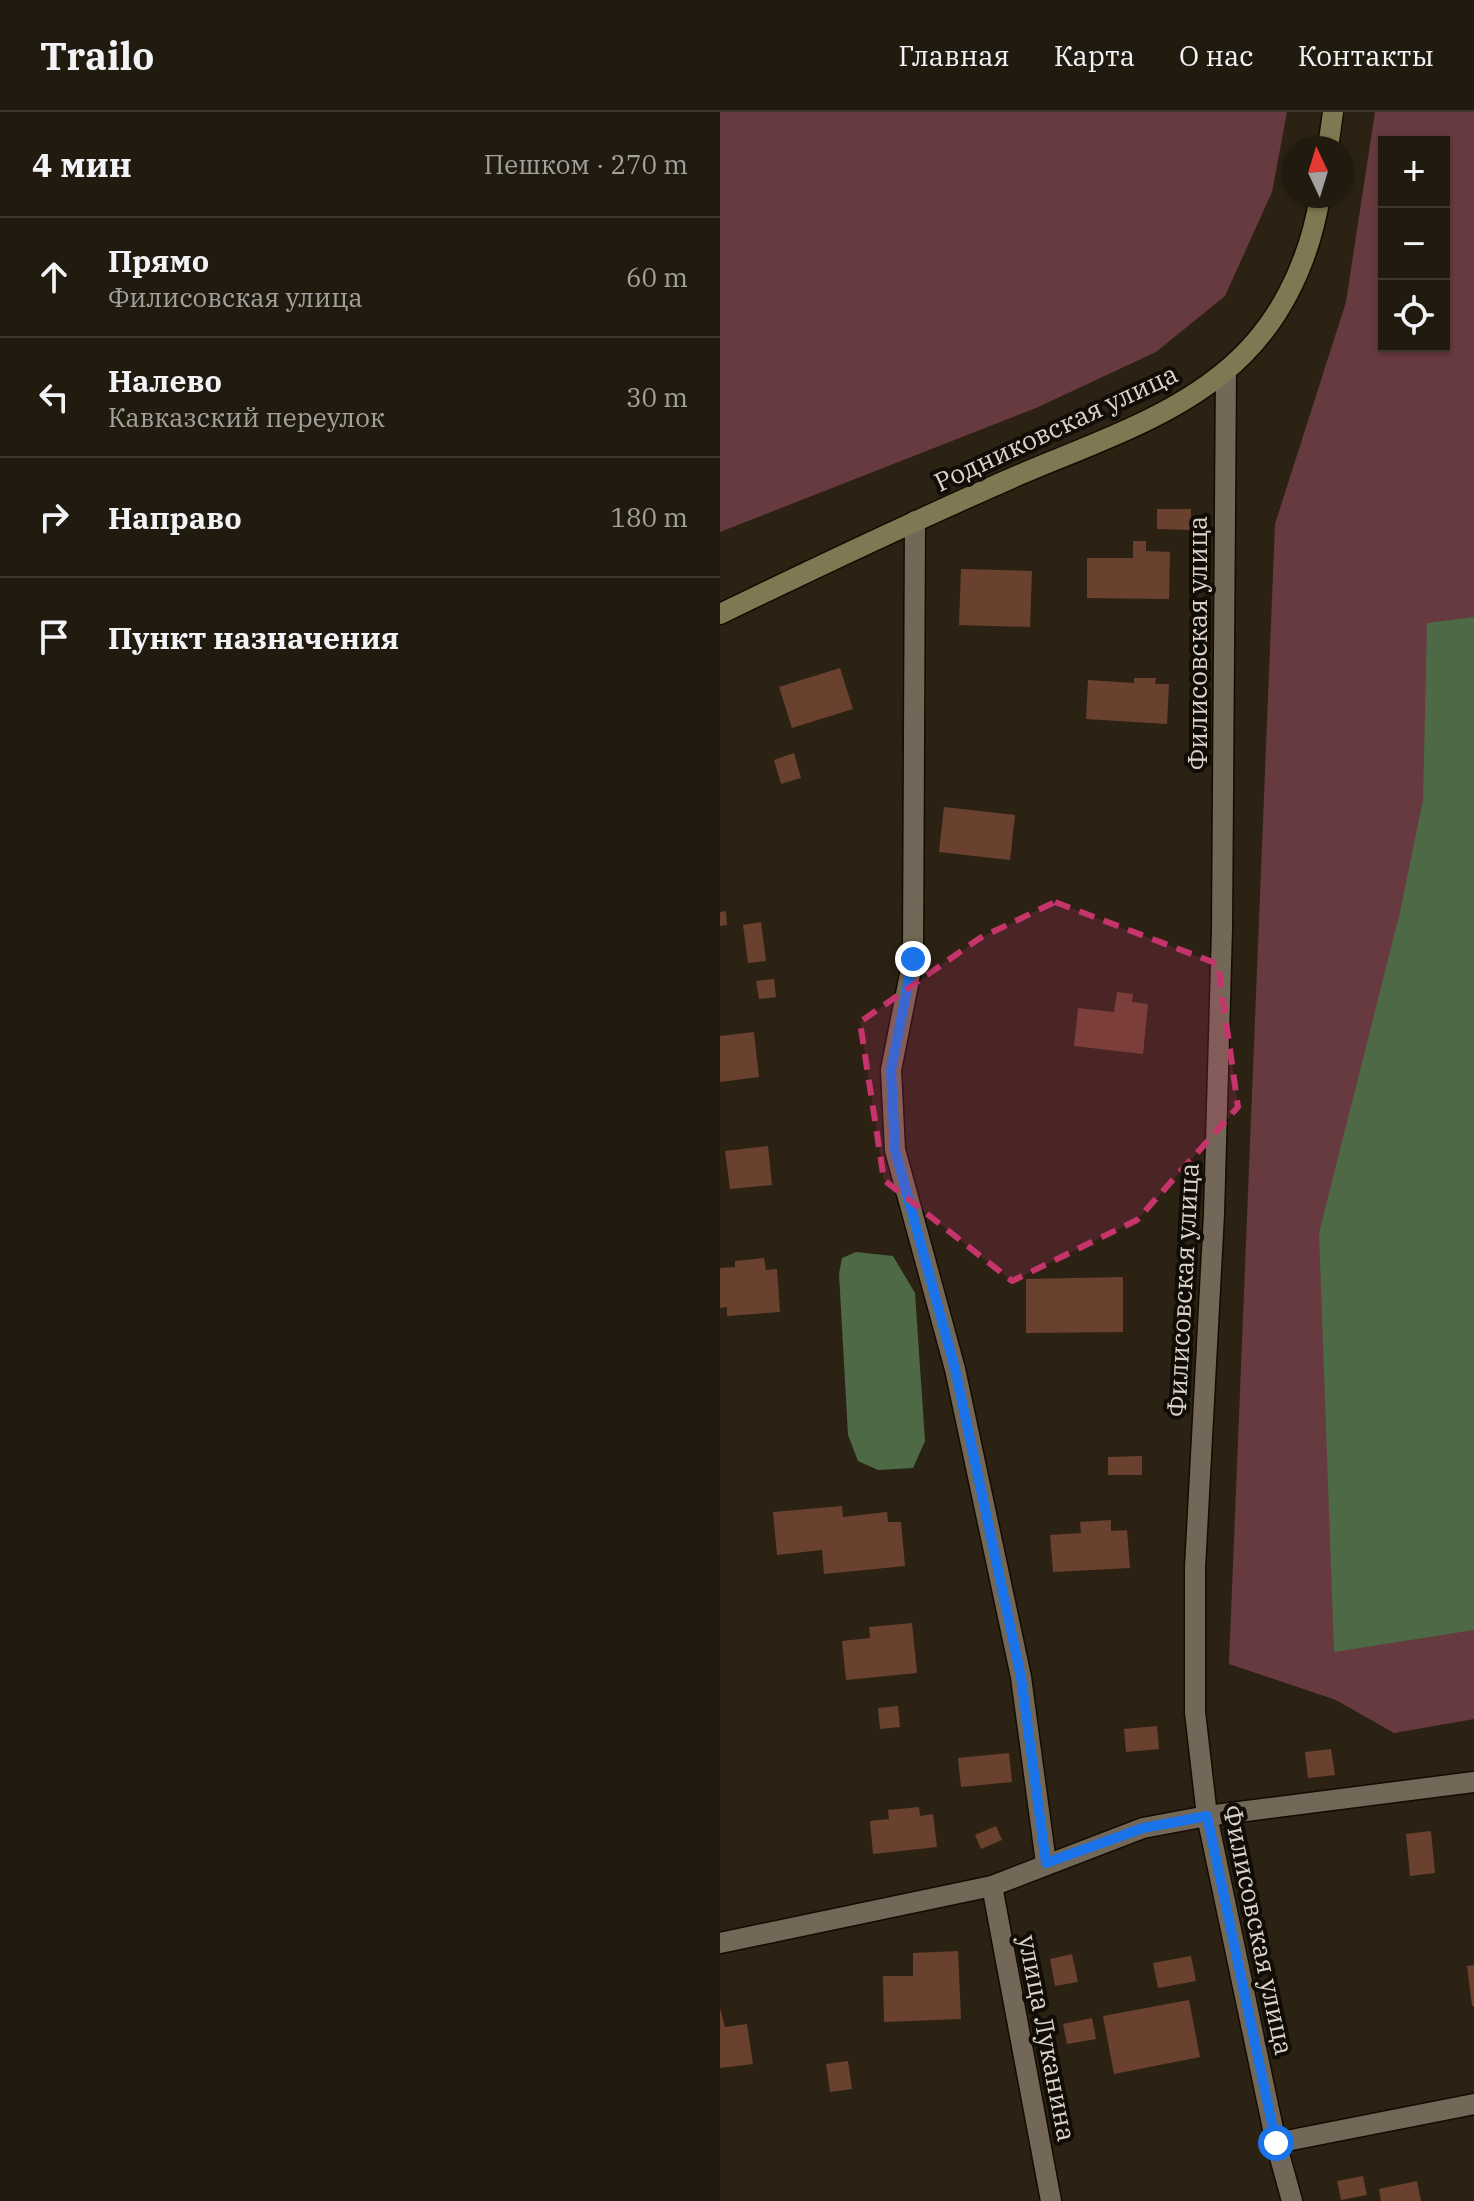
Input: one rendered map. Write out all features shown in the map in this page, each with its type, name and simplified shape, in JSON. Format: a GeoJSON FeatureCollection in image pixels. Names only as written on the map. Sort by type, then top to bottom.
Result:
{"type":"FeatureCollection","features":[{"type":"Feature","properties":{"kind":"main road"},"geometry":{"type":"LineString","coordinates":[[1330,136],[1333,112]]}},
{"type":"Feature","properties":{"kind":"main road","name":"Родниковская улица"},"geometry":{"type":"LineString","coordinates":[[720,614],[915,521],[1182,403],[1226,371],[1279,312],[1313,240],[1318,208]]}},
{"type":"Feature","properties":{"kind":"street","name":"Филисовская улица"},"geometry":{"type":"LineString","coordinates":[[1226,371],[1219,1040],[1214,1214],[1195,1568],[1195,1712],[1207,1816],[1276,2143],[1292,2201]]}},
{"type":"Feature","properties":{"kind":"street"},"geometry":{"type":"LineString","coordinates":[[915,521],[913,959],[891,1070],[895,1150],[955,1369],[1021,1677],[1046,1863]]}},
{"type":"Feature","properties":{"kind":"street"},"geometry":{"type":"LineString","coordinates":[[720,1943],[992,1886],[1143,1828],[1207,1816],[1474,1782]]}},
{"type":"Feature","properties":{"kind":"street","name":"улица Луканина"},"geometry":{"type":"LineString","coordinates":[[992,1886],[1051,2201]]}},
{"type":"Feature","properties":{"kind":"street"},"geometry":{"type":"LineString","coordinates":[[1276,2143],[1474,2104]]}},
{"type":"Feature","properties":{"kind":"highlighted area"},"geometry":{"type":"Polygon","coordinates":[[[1055,902],[1218,964],[1238,1107],[1137,1220],[1012,1281],[884,1180],[860,1022],[980,938],[1055,902]]]}},
{"type":"Feature","properties":{"kind":"shaded area"},"geometry":{"type":"Polygon","coordinates":[[[720,112],[1287,112],[1272,192],[1225,296],[1156,352],[1036,408],[720,532],[720,112]]]}},
{"type":"Feature","properties":{"kind":"shaded area"},"geometry":{"type":"Polygon","coordinates":[[[1375,112],[1474,112],[1474,1719],[1394,1733],[1336,1700],[1229,1664],[1275,524],[1346,302],[1375,112]]]}},
{"type":"Feature","properties":{"kind":"shaded area"},"geometry":{"type":"Polygon","coordinates":[[[1474,617],[1474,1630],[1334,1652],[1319,1233],[1400,912],[1423,800],[1427,623],[1474,617]]]}},
{"type":"Feature","properties":{"kind":"shaded area"},"geometry":{"type":"Polygon","coordinates":[[[856,1252],[893,1256],[915,1293],[925,1441],[913,1468],[878,1470],[858,1461],[848,1435],[839,1274],[842,1258],[856,1252]]]}},
{"type":"Feature","properties":{"kind":"building"},"geometry":{"type":"Polygon","coordinates":[[[1157,509],[1191,509],[1191,530],[1157,529],[1157,509]]]}},
{"type":"Feature","properties":{"kind":"building"},"geometry":{"type":"Polygon","coordinates":[[[1133,541],[1146,541],[1146,551],[1170,552],[1169,599],[1087,598],[1087,558],[1133,558],[1133,541]]]}},
{"type":"Feature","properties":{"kind":"building"},"geometry":{"type":"Polygon","coordinates":[[[961,569],[1032,571],[1030,627],[959,625],[961,569]]]}},
{"type":"Feature","properties":{"kind":"building"},"geometry":{"type":"Polygon","coordinates":[[[840,668],[853,709],[792,728],[779,687],[840,668]]]}},
{"type":"Feature","properties":{"kind":"building"},"geometry":{"type":"Polygon","coordinates":[[[1134,678],[1156,678],[1155,684],[1169,684],[1167,724],[1086,719],[1088,680],[1134,683],[1134,678]]]}},
{"type":"Feature","properties":{"kind":"building"},"geometry":{"type":"Polygon","coordinates":[[[794,753],[801,778],[781,784],[774,760],[794,753]]]}},
{"type":"Feature","properties":{"kind":"building"},"geometry":{"type":"Polygon","coordinates":[[[944,807],[1015,815],[1010,860],[939,852],[944,807]]]}},
{"type":"Feature","properties":{"kind":"building"},"geometry":{"type":"Polygon","coordinates":[[[726,911],[727,925],[720,926],[720,912],[726,911]]]}},
{"type":"Feature","properties":{"kind":"building"},"geometry":{"type":"Polygon","coordinates":[[[761,922],[766,961],[748,963],[743,925],[761,922]]]}},
{"type":"Feature","properties":{"kind":"building"},"geometry":{"type":"Polygon","coordinates":[[[774,979],[776,997],[759,999],[756,981],[774,979]]]}},
{"type":"Feature","properties":{"kind":"building"},"geometry":{"type":"Polygon","coordinates":[[[1117,992],[1133,994],[1132,1002],[1148,1004],[1143,1054],[1074,1046],[1078,1008],[1114,1012],[1117,992]]]}},
{"type":"Feature","properties":{"kind":"building"},"geometry":{"type":"Polygon","coordinates":[[[754,1032],[759,1077],[720,1082],[720,1036],[754,1032]]]}},
{"type":"Feature","properties":{"kind":"building"},"geometry":{"type":"Polygon","coordinates":[[[768,1146],[772,1185],[730,1189],[725,1151],[768,1146]]]}},
{"type":"Feature","properties":{"kind":"building"},"geometry":{"type":"Polygon","coordinates":[[[764,1258],[766,1270],[777,1269],[780,1312],[727,1316],[727,1307],[720,1308],[720,1268],[735,1267],[735,1261],[764,1258]]]}},
{"type":"Feature","properties":{"kind":"building"},"geometry":{"type":"Polygon","coordinates":[[[1123,1277],[1123,1332],[1026,1333],[1026,1279],[1123,1277]]]}},
{"type":"Feature","properties":{"kind":"building"},"geometry":{"type":"Polygon","coordinates":[[[1142,1456],[1142,1475],[1108,1475],[1108,1457],[1142,1456]]]}},
{"type":"Feature","properties":{"kind":"building"},"geometry":{"type":"Polygon","coordinates":[[[842,1506],[843,1517],[887,1512],[888,1522],[901,1522],[905,1566],[824,1574],[822,1550],[777,1555],[773,1512],[842,1506]]]}},
{"type":"Feature","properties":{"kind":"building"},"geometry":{"type":"Polygon","coordinates":[[[1111,1520],[1111,1531],[1127,1530],[1130,1568],[1053,1572],[1050,1535],[1081,1533],[1080,1522],[1111,1520]]]}},
{"type":"Feature","properties":{"kind":"building"},"geometry":{"type":"Polygon","coordinates":[[[912,1623],[917,1673],[846,1680],[842,1641],[870,1638],[869,1627],[912,1623]]]}},
{"type":"Feature","properties":{"kind":"building"},"geometry":{"type":"Polygon","coordinates":[[[898,1706],[900,1727],[880,1729],[878,1708],[898,1706]]]}},
{"type":"Feature","properties":{"kind":"building"},"geometry":{"type":"Polygon","coordinates":[[[1157,1726],[1159,1749],[1126,1752],[1124,1729],[1157,1726]]]}},
{"type":"Feature","properties":{"kind":"building"},"geometry":{"type":"Polygon","coordinates":[[[1331,1749],[1335,1775],[1308,1778],[1305,1752],[1331,1749]]]}},
{"type":"Feature","properties":{"kind":"building"},"geometry":{"type":"Polygon","coordinates":[[[1009,1753],[1012,1782],[961,1787],[958,1758],[1009,1753]]]}},
{"type":"Feature","properties":{"kind":"building"},"geometry":{"type":"Polygon","coordinates":[[[919,1807],[920,1816],[933,1814],[937,1847],[873,1854],[870,1821],[889,1819],[888,1810],[919,1807]]]}},
{"type":"Feature","properties":{"kind":"building"},"geometry":{"type":"Polygon","coordinates":[[[996,1826],[1002,1840],[981,1849],[975,1835],[996,1826]]]}},
{"type":"Feature","properties":{"kind":"building"},"geometry":{"type":"Polygon","coordinates":[[[1431,1831],[1435,1873],[1410,1876],[1406,1834],[1431,1831]]]}},
{"type":"Feature","properties":{"kind":"building"},"geometry":{"type":"Polygon","coordinates":[[[958,1951],[961,2019],[884,2022],[883,1976],[913,1976],[913,1953],[958,1951]]]}},
{"type":"Feature","properties":{"kind":"building"},"geometry":{"type":"Polygon","coordinates":[[[1072,1954],[1078,1982],[1055,1986],[1050,1959],[1072,1954]]]}},
{"type":"Feature","properties":{"kind":"building"},"geometry":{"type":"Polygon","coordinates":[[[1191,1956],[1196,1981],[1158,1988],[1153,1963],[1191,1956]]]}},
{"type":"Feature","properties":{"kind":"building"},"geometry":{"type":"Polygon","coordinates":[[[1474,1965],[1474,2006],[1472,2006],[1467,1966],[1474,1965]]]}},
{"type":"Feature","properties":{"kind":"building"},"geometry":{"type":"Polygon","coordinates":[[[1189,2000],[1200,2057],[1114,2074],[1103,2016],[1189,2000]]]}},
{"type":"Feature","properties":{"kind":"building"},"geometry":{"type":"Polygon","coordinates":[[[720,2008],[725,2027],[747,2024],[753,2064],[720,2068],[720,2008]]]}},
{"type":"Feature","properties":{"kind":"building"},"geometry":{"type":"Polygon","coordinates":[[[1092,2018],[1096,2039],[1067,2044],[1063,2024],[1092,2018]]]}},
{"type":"Feature","properties":{"kind":"building"},"geometry":{"type":"Polygon","coordinates":[[[848,2061],[852,2089],[830,2092],[826,2064],[848,2061]]]}},
{"type":"Feature","properties":{"kind":"building"},"geometry":{"type":"Polygon","coordinates":[[[1363,2176],[1367,2195],[1341,2200],[1337,2181],[1363,2176]]]}},
{"type":"Feature","properties":{"kind":"building"},"geometry":{"type":"Polygon","coordinates":[[[1417,2181],[1421,2201],[1381,2201],[1379,2189],[1417,2181]]]}},
{"type":"Feature","properties":{"kind":"route"},"geometry":{"type":"LineString","coordinates":[[913,959],[891,1070],[895,1150],[955,1369],[1021,1677],[1046,1863],[1143,1828],[1207,1816],[1276,2143]]}}]}
